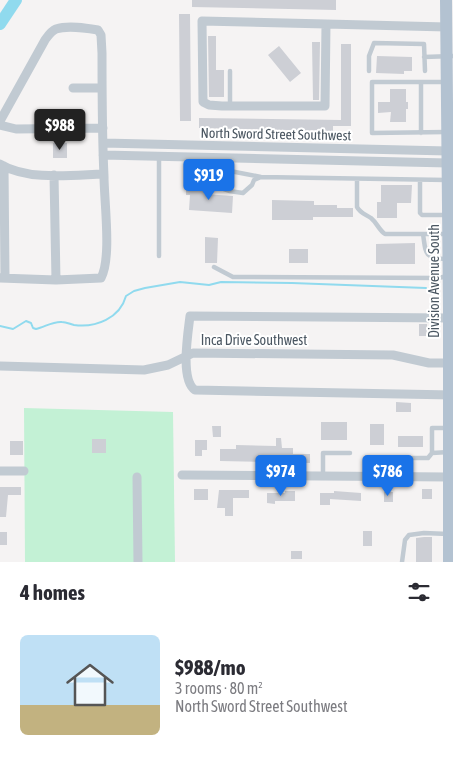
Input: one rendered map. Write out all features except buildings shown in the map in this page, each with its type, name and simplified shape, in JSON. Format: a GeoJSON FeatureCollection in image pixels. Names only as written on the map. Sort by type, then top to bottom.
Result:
{"type":"FeatureCollection","features":[{"type":"Feature","properties":{"kind":"main road","name":"Division Avenue South"},"geometry":{"type":"LineString","coordinates":[[449,2],[447,27],[450,56],[448,157],[451,180],[449,215],[451,529],[449,562]]}},
{"type":"Feature","properties":{"kind":"street"},"geometry":{"type":"LineString","coordinates":[[326,24],[325,106],[230,106],[209,105],[203,102],[202,21],[326,24],[447,27]]}},
{"type":"Feature","properties":{"kind":"street"},"geometry":{"type":"LineString","coordinates":[[0,121],[45,40],[56,29],[98,30],[101,35],[102,53],[106,251],[105,271],[100,278],[56,280],[2,278],[2,165],[34,174],[104,174]]}},
{"type":"Feature","properties":{"kind":"street"},"geometry":{"type":"LineString","coordinates":[[73,88],[102,88]]}},
{"type":"Feature","properties":{"kind":"street"},"geometry":{"type":"LineString","coordinates":[[0,125],[16,128],[103,128]]}},
{"type":"Feature","properties":{"kind":"street","name":"North Sword Street Southwest"},"geometry":{"type":"LineString","coordinates":[[103,144],[448,157]]}},
{"type":"Feature","properties":{"kind":"street","name":"North Sword Street Southwest"},"geometry":{"type":"LineString","coordinates":[[104,155],[159,157],[448,157]]}},
{"type":"Feature","properties":{"kind":"street"},"geometry":{"type":"LineString","coordinates":[[54,175],[56,280]]}},
{"type":"Feature","properties":{"kind":"street"},"geometry":{"type":"LineString","coordinates":[[451,313],[190,316],[187,355],[187,379],[190,387],[195,390],[451,395]]}},
{"type":"Feature","properties":{"kind":"street","name":"Inca Drive Southwest"},"geometry":{"type":"LineString","coordinates":[[0,366],[144,370],[168,365],[193,353],[393,355],[430,363],[451,363]]}},
{"type":"Feature","properties":{"kind":"street"},"geometry":{"type":"LineString","coordinates":[[0,471],[24,471]]}},
{"type":"Feature","properties":{"kind":"street"},"geometry":{"type":"LineString","coordinates":[[182,475],[388,476],[450,481]]}},
{"type":"Feature","properties":{"kind":"street"},"geometry":{"type":"LineString","coordinates":[[137,477],[138,562]]}},
{"type":"Feature","properties":{"kind":"lane"},"geometry":{"type":"LineString","coordinates":[[369,71],[369,56],[374,43],[424,44],[425,71]]}},
{"type":"Feature","properties":{"kind":"lane"},"geometry":{"type":"LineString","coordinates":[[424,57],[450,56]]}},
{"type":"Feature","properties":{"kind":"lane"},"geometry":{"type":"LineString","coordinates":[[230,71],[230,106]]}},
{"type":"Feature","properties":{"kind":"lane"},"geometry":{"type":"LineString","coordinates":[[448,82],[372,82],[372,133],[421,133],[450,123]]}},
{"type":"Feature","properties":{"kind":"lane"},"geometry":{"type":"LineString","coordinates":[[420,82],[421,133]]}},
{"type":"Feature","properties":{"kind":"lane"},"geometry":{"type":"LineString","coordinates":[[159,157],[159,256]]}},
{"type":"Feature","properties":{"kind":"lane"},"geometry":{"type":"LineString","coordinates":[[261,177],[254,180],[252,185],[243,193],[214,186],[214,172],[230,171],[261,177],[451,180]]}},
{"type":"Feature","properties":{"kind":"lane"},"geometry":{"type":"LineString","coordinates":[[357,179],[357,207],[359,211],[372,219],[380,231],[386,234],[423,234],[450,259]]}},
{"type":"Feature","properties":{"kind":"lane"},"geometry":{"type":"LineString","coordinates":[[420,180],[420,212],[422,215],[449,215]]}},
{"type":"Feature","properties":{"kind":"lane"},"geometry":{"type":"LineString","coordinates":[[423,234],[425,252],[431,258],[450,259]]}},
{"type":"Feature","properties":{"kind":"lane"},"geometry":{"type":"LineString","coordinates":[[214,267],[234,277],[438,278],[450,259]]}},
{"type":"Feature","properties":{"kind":"lane"},"geometry":{"type":"LineString","coordinates":[[432,454],[432,428],[450,430]]}},
{"type":"Feature","properties":{"kind":"lane"},"geometry":{"type":"LineString","coordinates":[[388,476],[388,458],[428,458],[432,454],[451,452]]}},
{"type":"Feature","properties":{"kind":"lane"},"geometry":{"type":"LineString","coordinates":[[323,475],[323,453],[350,453]]}},
{"type":"Feature","properties":{"kind":"lane"},"geometry":{"type":"LineString","coordinates":[[402,562],[405,540],[409,535],[451,529]]}},
{"type":"Feature","properties":{"kind":"green space"},"geometry":{"type":"Polygon","coordinates":[[[24,408],[173,412],[175,562],[25,562],[24,408]]]}},
{"type":"Feature","properties":{"kind":"waterway"},"geometry":{"type":"LineString","coordinates":[[0,24],[16,0]]}},
{"type":"Feature","properties":{"kind":"waterway"},"geometry":{"type":"LineString","coordinates":[[0,326],[13,329],[26,321],[31,323],[33,328],[36,329],[59,322],[82,326],[91,325],[113,316],[123,304],[126,296],[134,291],[180,282],[209,285],[221,282],[426,288]]}}]}
